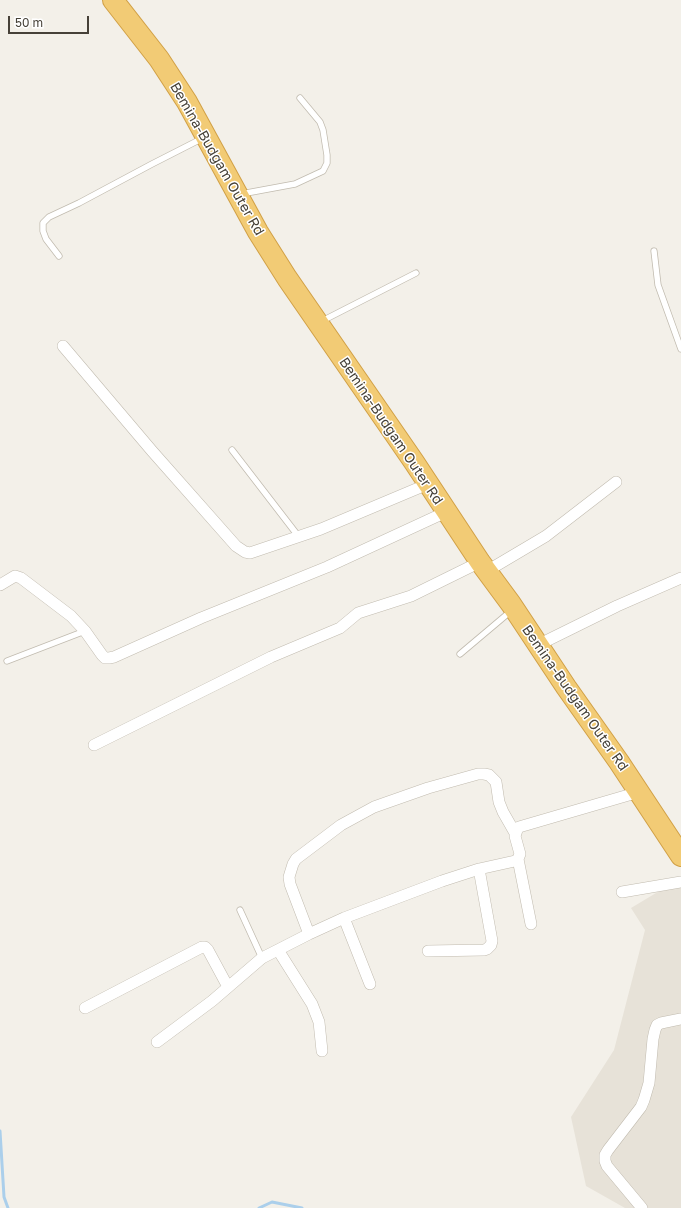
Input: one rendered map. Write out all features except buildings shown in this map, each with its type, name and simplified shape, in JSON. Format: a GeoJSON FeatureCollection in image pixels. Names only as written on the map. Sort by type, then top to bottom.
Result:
{"type":"FeatureCollection","features":[{"type":"Feature","properties":{"kind":"highway","name":"Bemina-Budgam Outer Rd"},"geometry":{"type":"LineString","coordinates":[[113,0],[159,59],[187,102],[258,232],[280,267],[446,512],[514,608],[538,646],[639,792],[681,856]]}},
{"type":"Feature","properties":{"kind":"street"},"geometry":{"type":"LineString","coordinates":[[63,346],[152,452],[236,546],[242,550],[250,553],[299,537],[338,523],[428,484]]}},
{"type":"Feature","properties":{"kind":"street"},"geometry":{"type":"LineString","coordinates":[[94,745],[271,657],[340,628],[358,613],[411,596],[484,566],[546,536],[616,482]]}},
{"type":"Feature","properties":{"kind":"street"},"geometry":{"type":"LineString","coordinates":[[0,585],[15,576],[21,578],[64,610],[80,624],[105,658],[114,657],[200,618],[327,566],[446,512]]}},
{"type":"Feature","properties":{"kind":"street"},"geometry":{"type":"LineString","coordinates":[[538,646],[617,606],[681,578]]}},
{"type":"Feature","properties":{"kind":"street"},"geometry":{"type":"LineString","coordinates":[[309,934],[290,884],[289,877],[293,864],[296,860],[341,825],[374,807],[428,788],[478,774],[484,774],[493,778],[496,782],[503,812],[515,833],[520,854],[518,859],[531,924]]}},
{"type":"Feature","properties":{"kind":"street"},"geometry":{"type":"LineString","coordinates":[[515,833],[519,827],[639,792]]}},
{"type":"Feature","properties":{"kind":"street"},"geometry":{"type":"LineString","coordinates":[[157,1042],[228,987],[262,958],[309,934],[344,918],[442,881],[479,869],[518,859]]}},
{"type":"Feature","properties":{"kind":"street"},"geometry":{"type":"LineString","coordinates":[[428,951],[484,950],[491,945],[492,941],[479,869]]}},
{"type":"Feature","properties":{"kind":"street"},"geometry":{"type":"LineString","coordinates":[[622,892],[681,882]]}},
{"type":"Feature","properties":{"kind":"street"},"geometry":{"type":"LineString","coordinates":[[344,918],[370,984]]}},
{"type":"Feature","properties":{"kind":"street"},"geometry":{"type":"LineString","coordinates":[[85,1008],[202,947],[208,950],[228,987]]}},
{"type":"Feature","properties":{"kind":"street"},"geometry":{"type":"LineString","coordinates":[[278,950],[312,1004],[319,1022],[322,1051]]}},
{"type":"Feature","properties":{"kind":"street"},"geometry":{"type":"LineString","coordinates":[[642,1208],[607,1166],[605,1156],[641,1107],[644,1100],[649,1083],[655,1030],[658,1025],[681,1019]]}},
{"type":"Feature","properties":{"kind":"lane"},"geometry":{"type":"LineString","coordinates":[[238,195],[295,184],[323,171],[327,163],[327,155],[323,130],[320,122],[300,98]]}},
{"type":"Feature","properties":{"kind":"lane"},"geometry":{"type":"LineString","coordinates":[[59,256],[46,239],[43,231],[43,223],[49,217],[206,137]]}},
{"type":"Feature","properties":{"kind":"lane"},"geometry":{"type":"LineString","coordinates":[[654,250],[658,285],[681,349]]}},
{"type":"Feature","properties":{"kind":"lane"},"geometry":{"type":"LineString","coordinates":[[318,323],[416,273]]}},
{"type":"Feature","properties":{"kind":"lane"},"geometry":{"type":"LineString","coordinates":[[232,450],[299,537]]}},
{"type":"Feature","properties":{"kind":"lane"},"geometry":{"type":"LineString","coordinates":[[460,654],[514,608]]}},
{"type":"Feature","properties":{"kind":"lane"},"geometry":{"type":"LineString","coordinates":[[7,661],[85,631]]}},
{"type":"Feature","properties":{"kind":"lane"},"geometry":{"type":"LineString","coordinates":[[240,910],[262,958]]}},
{"type":"Feature","properties":{"kind":"shaded area"},"geometry":{"type":"Polygon","coordinates":[[[681,878],[681,1208],[625,1208],[586,1186],[571,1117],[614,1050],[645,930],[631,908],[681,878]]]}},
{"type":"Feature","properties":{"kind":"waterway"},"geometry":{"type":"LineString","coordinates":[[0,1131],[4,1197],[8,1208]]}},
{"type":"Feature","properties":{"kind":"waterway"},"geometry":{"type":"LineString","coordinates":[[259,1208],[272,1202],[302,1208]]}}]}
